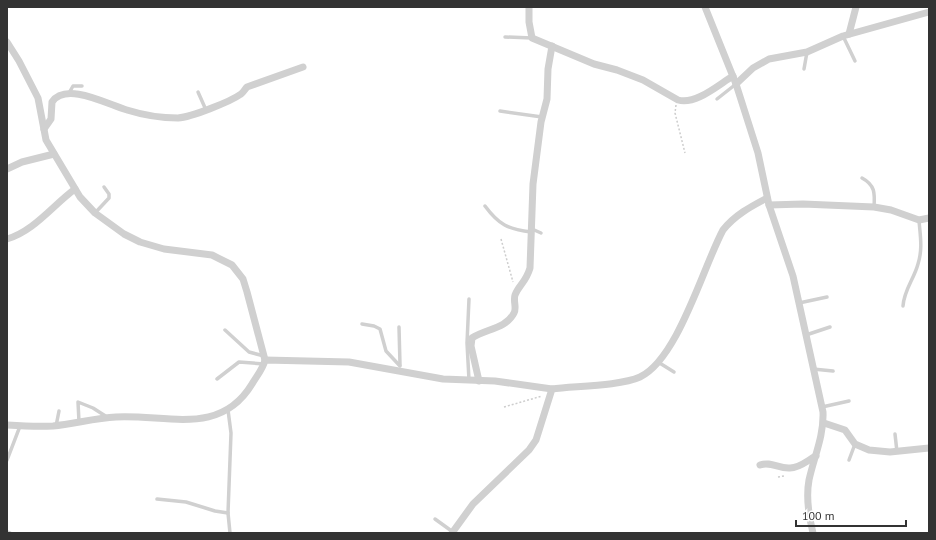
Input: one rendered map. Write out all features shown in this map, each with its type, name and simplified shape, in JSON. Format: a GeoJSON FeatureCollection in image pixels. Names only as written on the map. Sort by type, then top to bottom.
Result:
{"type":"FeatureCollection","features":[{"type":"Feature","properties":{"kind":"street"},"geometry":{"type":"LineString","coordinates":[[529,7],[529,22],[532,38],[594,64],[617,70],[643,80],[678,100],[688,101],[695,98],[733,76]]}},
{"type":"Feature","properties":{"kind":"street"},"geometry":{"type":"LineString","coordinates":[[705,7],[736,84],[758,153],[768,201],[793,276],[822,407],[824,423],[809,482],[809,508],[813,532]]}},
{"type":"Feature","properties":{"kind":"street"},"geometry":{"type":"LineString","coordinates":[[846,35],[856,7]]}},
{"type":"Feature","properties":{"kind":"street"},"geometry":{"type":"LineString","coordinates":[[736,84],[753,68],[763,62],[807,52],[846,35],[929,12]]}},
{"type":"Feature","properties":{"kind":"street"},"geometry":{"type":"LineString","coordinates":[[7,42],[20,61],[38,98],[46,140],[74,190],[95,213],[124,234],[140,242],[164,249],[212,255],[232,265],[243,279],[265,360],[249,388],[228,410],[213,416],[192,419],[108,418],[56,426],[7,425]]}},
{"type":"Feature","properties":{"kind":"street"},"geometry":{"type":"LineString","coordinates":[[479,381],[471,346],[472,338],[498,327],[511,317],[515,311],[514,296],[526,281],[530,268],[532,258],[531,230],[533,184],[542,117],[547,99],[548,69],[552,46]]}},
{"type":"Feature","properties":{"kind":"street"},"geometry":{"type":"LineString","coordinates":[[44,129],[51,119],[54,100],[70,93],[89,96],[127,110],[152,116],[180,118],[206,110],[242,94],[247,87],[303,67]]}},
{"type":"Feature","properties":{"kind":"street"},"geometry":{"type":"LineString","coordinates":[[7,169],[22,162],[54,154]]}},
{"type":"Feature","properties":{"kind":"street"},"geometry":{"type":"LineString","coordinates":[[7,239],[18,235],[34,225],[74,190]]}},
{"type":"Feature","properties":{"kind":"street"},"geometry":{"type":"LineString","coordinates":[[265,360],[349,362],[400,368],[443,379],[495,381],[552,391],[626,381],[640,376],[658,362],[679,328],[723,230],[744,210],[768,201],[874,207],[891,210],[919,220],[929,218]]}},
{"type":"Feature","properties":{"kind":"street"},"geometry":{"type":"LineString","coordinates":[[453,532],[473,504],[529,450],[536,440],[552,391]]}},
{"type":"Feature","properties":{"kind":"street"},"geometry":{"type":"LineString","coordinates":[[824,423],[845,430],[855,444],[869,450],[896,452],[929,448]]}},
{"type":"Feature","properties":{"kind":"street"},"geometry":{"type":"LineString","coordinates":[[760,465],[769,463],[791,468],[801,465],[816,456]]}},
{"type":"Feature","properties":{"kind":"lane"},"geometry":{"type":"LineString","coordinates":[[846,35],[855,61]]}},
{"type":"Feature","properties":{"kind":"lane"},"geometry":{"type":"LineString","coordinates":[[505,37],[532,38]]}},
{"type":"Feature","properties":{"kind":"lane"},"geometry":{"type":"LineString","coordinates":[[804,69],[807,52]]}},
{"type":"Feature","properties":{"kind":"lane"},"geometry":{"type":"LineString","coordinates":[[717,98],[736,84]]}},
{"type":"Feature","properties":{"kind":"lane"},"geometry":{"type":"LineString","coordinates":[[70,93],[74,86],[82,86]]}},
{"type":"Feature","properties":{"kind":"lane"},"geometry":{"type":"LineString","coordinates":[[198,92],[206,110]]}},
{"type":"Feature","properties":{"kind":"lane"},"geometry":{"type":"LineString","coordinates":[[500,110],[542,117]]}},
{"type":"Feature","properties":{"kind":"lane"},"geometry":{"type":"LineString","coordinates":[[862,178],[867,181],[874,190],[874,207]]}},
{"type":"Feature","properties":{"kind":"lane"},"geometry":{"type":"LineString","coordinates":[[95,213],[109,198],[109,194],[104,187]]}},
{"type":"Feature","properties":{"kind":"lane"},"geometry":{"type":"LineString","coordinates":[[485,206],[501,224],[515,230],[531,230],[541,233]]}},
{"type":"Feature","properties":{"kind":"lane"},"geometry":{"type":"LineString","coordinates":[[904,306],[905,292],[914,276],[921,253],[922,238],[919,220]]}},
{"type":"Feature","properties":{"kind":"lane"},"geometry":{"type":"LineString","coordinates":[[799,303],[827,297]]}},
{"type":"Feature","properties":{"kind":"lane"},"geometry":{"type":"LineString","coordinates":[[469,299],[467,343],[469,381]]}},
{"type":"Feature","properties":{"kind":"lane"},"geometry":{"type":"LineString","coordinates":[[362,324],[374,326],[380,329],[386,351],[400,368]]}},
{"type":"Feature","properties":{"kind":"lane"},"geometry":{"type":"LineString","coordinates":[[399,327],[400,368]]}},
{"type":"Feature","properties":{"kind":"lane"},"geometry":{"type":"LineString","coordinates":[[806,335],[830,327]]}},
{"type":"Feature","properties":{"kind":"lane"},"geometry":{"type":"LineString","coordinates":[[225,330],[249,352],[265,360]]}},
{"type":"Feature","properties":{"kind":"lane"},"geometry":{"type":"LineString","coordinates":[[217,379],[239,362],[265,360]]}},
{"type":"Feature","properties":{"kind":"lane"},"geometry":{"type":"LineString","coordinates":[[658,362],[674,372]]}},
{"type":"Feature","properties":{"kind":"lane"},"geometry":{"type":"LineString","coordinates":[[813,369],[833,371]]}},
{"type":"Feature","properties":{"kind":"lane"},"geometry":{"type":"LineString","coordinates":[[80,422],[78,402],[93,408],[108,418]]}},
{"type":"Feature","properties":{"kind":"lane"},"geometry":{"type":"LineString","coordinates":[[822,407],[848,402]]}},
{"type":"Feature","properties":{"kind":"lane"},"geometry":{"type":"LineString","coordinates":[[228,410],[231,434],[228,513],[230,533]]}},
{"type":"Feature","properties":{"kind":"lane"},"geometry":{"type":"LineString","coordinates":[[56,426],[59,411]]}},
{"type":"Feature","properties":{"kind":"lane"},"geometry":{"type":"LineString","coordinates":[[7,460],[20,426]]}},
{"type":"Feature","properties":{"kind":"lane"},"geometry":{"type":"LineString","coordinates":[[895,434],[896,452]]}},
{"type":"Feature","properties":{"kind":"lane"},"geometry":{"type":"LineString","coordinates":[[849,460],[855,444]]}},
{"type":"Feature","properties":{"kind":"lane"},"geometry":{"type":"LineString","coordinates":[[157,499],[190,503],[215,511],[228,513]]}},
{"type":"Feature","properties":{"kind":"lane"},"geometry":{"type":"LineString","coordinates":[[435,519],[453,532]]}},
{"type":"Feature","properties":{"kind":"path"},"geometry":{"type":"LineString","coordinates":[[678,100],[675,113],[685,153]]}},
{"type":"Feature","properties":{"kind":"path"},"geometry":{"type":"LineString","coordinates":[[501,239],[514,286]]}},
{"type":"Feature","properties":{"kind":"path"},"geometry":{"type":"LineString","coordinates":[[504,407],[552,391]]}}]}
